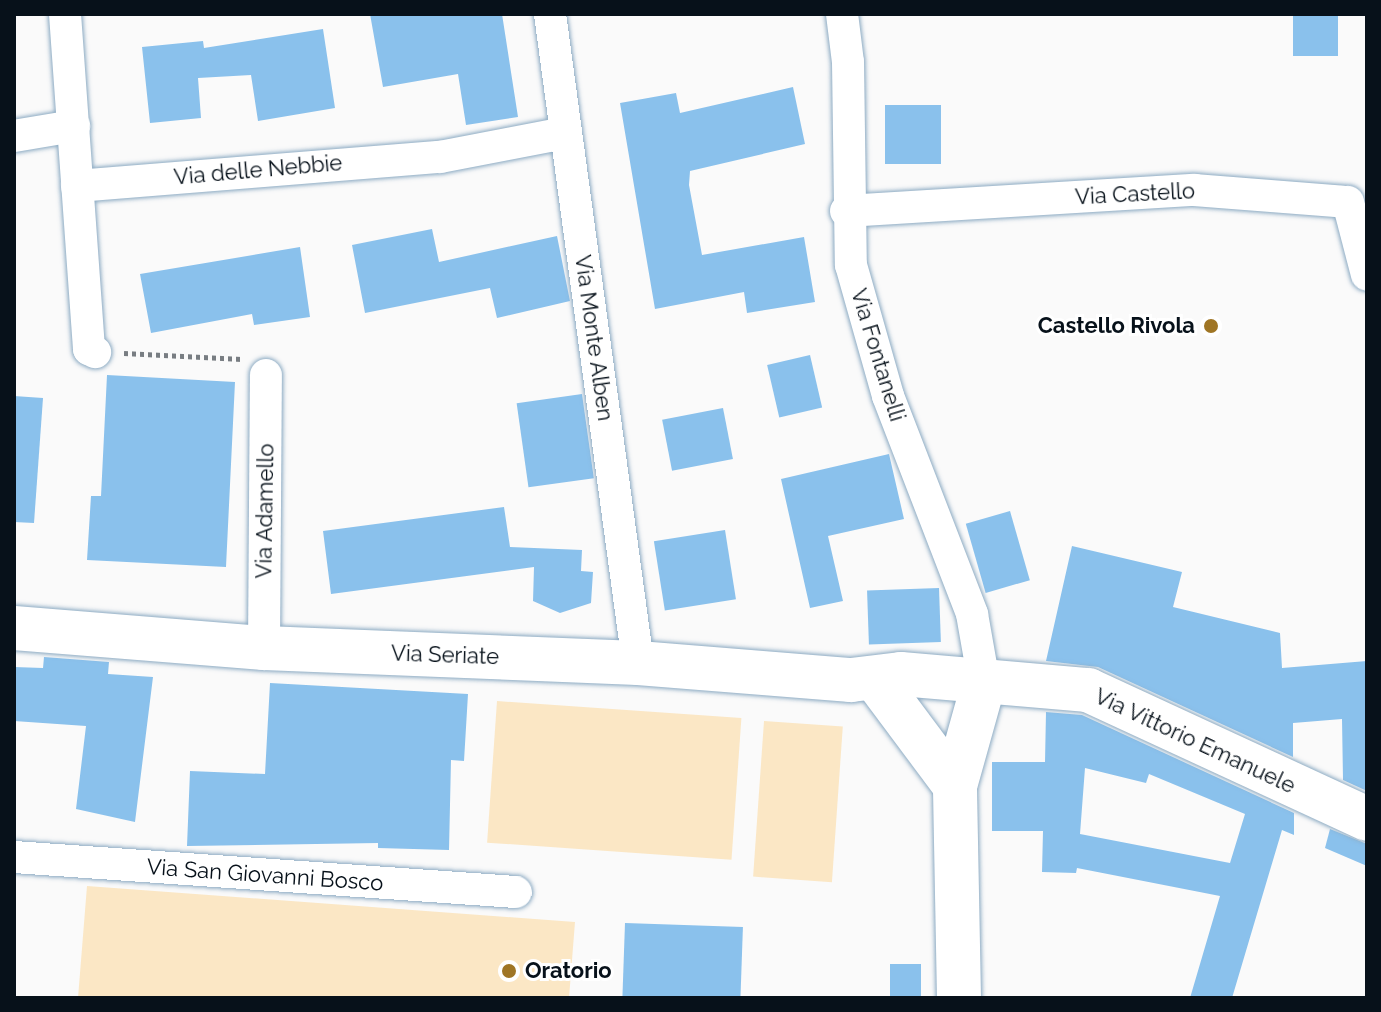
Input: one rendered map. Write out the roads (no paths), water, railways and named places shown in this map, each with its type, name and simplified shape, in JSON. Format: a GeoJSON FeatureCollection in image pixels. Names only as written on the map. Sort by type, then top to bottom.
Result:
{"type":"FeatureCollection","features":[{"type":"Feature","properties":{"kind":"street"},"geometry":{"type":"LineString","coordinates":[[65,14],[89,349],[95,352]]}},
{"type":"Feature","properties":{"kind":"street","name":"Via Monte Alben"},"geometry":{"type":"LineString","coordinates":[[550,14],[638,663]]}},
{"type":"Feature","properties":{"kind":"street","name":"Via Fontanelli"},"geometry":{"type":"LineString","coordinates":[[842,14],[848,62],[846,211],[865,324],[972,614],[984,682]]}},
{"type":"Feature","properties":{"kind":"street"},"geometry":{"type":"LineString","coordinates":[[14,136],[74,126]]}},
{"type":"Feature","properties":{"kind":"street","name":"Via delle Nebbie"},"geometry":{"type":"LineString","coordinates":[[77,186],[440,157],[565,133]]}},
{"type":"Feature","properties":{"kind":"street","name":"Via Castello"},"geometry":{"type":"LineString","coordinates":[[846,211],[1194,190],[1320,198],[1348,202],[1367,275]]}},
{"type":"Feature","properties":{"kind":"street","name":"Via Adamello"},"geometry":{"type":"LineString","coordinates":[[264,648],[266,375]]}},
{"type":"Feature","properties":{"kind":"street","name":"Via Seriate"},"geometry":{"type":"LineString","coordinates":[[14,628],[264,648],[638,663],[876,680]]}},
{"type":"Feature","properties":{"kind":"street","name":"Via Vittorio Emanuele"},"geometry":{"type":"LineString","coordinates":[[876,680],[901,674],[1088,690],[1367,819]]}},
{"type":"Feature","properties":{"kind":"street"},"geometry":{"type":"LineString","coordinates":[[876,680],[955,786]]}},
{"type":"Feature","properties":{"kind":"street"},"geometry":{"type":"LineString","coordinates":[[959,998],[955,786],[984,682]]}},
{"type":"Feature","properties":{"kind":"street","name":"Via San Giovanni Bosco"},"geometry":{"type":"LineString","coordinates":[[14,857],[516,892]]}},
{"type":"Feature","properties":{"kind":"place","name":"Castello Rivola"},"geometry":{"type":"Point","coordinates":[1211,326]}},
{"type":"Feature","properties":{"kind":"place","name":"Oratorio"},"geometry":{"type":"Point","coordinates":[509,971]}}]}
